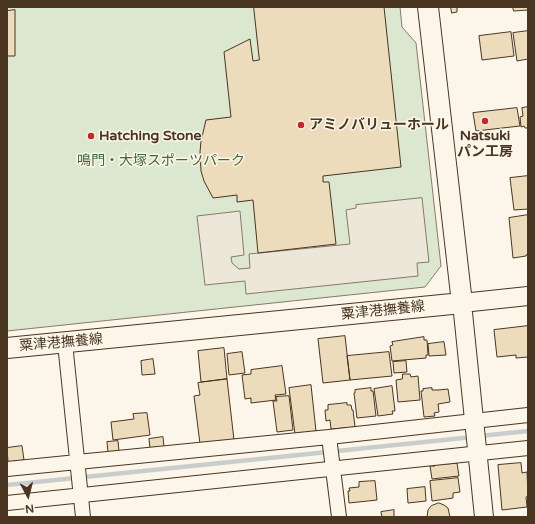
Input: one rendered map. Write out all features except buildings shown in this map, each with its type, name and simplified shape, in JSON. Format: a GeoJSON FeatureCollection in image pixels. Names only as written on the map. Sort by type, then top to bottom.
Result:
{"type":"FeatureCollection","features":[{"type":"Feature","properties":{"kind":"main road"},"geometry":{"type":"LineString","coordinates":[[428,7],[462,303]]}},
{"type":"Feature","properties":{"kind":"main road","name":"粟津港撫養線"},"geometry":{"type":"LineString","coordinates":[[7,348],[462,303]]}},
{"type":"Feature","properties":{"kind":"street"},"geometry":{"type":"LineString","coordinates":[[484,517],[462,303],[528,296]]}},
{"type":"Feature","properties":{"kind":"street"},"geometry":{"type":"LineString","coordinates":[[64,343],[82,517]]}},
{"type":"Feature","properties":{"kind":"street"},"geometry":{"type":"LineString","coordinates":[[7,469],[77,464],[329,439],[528,415]]}},
{"type":"Feature","properties":{"kind":"street"},"geometry":{"type":"LineString","coordinates":[[329,439],[339,517]]}},
{"type":"Feature","properties":{"kind":"street"},"geometry":{"type":"LineString","coordinates":[[7,503],[80,493],[528,448]]}},
{"type":"Feature","properties":{"kind":"green space","name":"鳴門・大塚スポーツパーク"},"geometry":{"type":"Polygon","coordinates":[[[7,7],[400,7],[402,27],[416,43],[441,266],[425,287],[7,331],[7,7]]]}},
{"type":"Feature","properties":{"kind":"shaded area"},"geometry":{"type":"Polygon","coordinates":[[[422,198],[429,262],[417,263],[418,276],[246,294],[245,281],[205,285],[197,216],[240,211],[244,255],[231,257],[232,263],[239,269],[250,268],[249,254],[350,244],[346,210],[356,208],[356,205],[422,198]]]}},
{"type":"Feature","properties":{"kind":"waterway"},"geometry":{"type":"LineString","coordinates":[[480,436],[528,431]]}},
{"type":"Feature","properties":{"kind":"waterway"},"geometry":{"type":"LineString","coordinates":[[7,485],[473,437]]}},
{"type":"Feature","properties":{"kind":"place","name":"Natsuki パン工房"},"geometry":{"type":"Point","coordinates":[485,121]}},
{"type":"Feature","properties":{"kind":"place","name":"アミノバリューホール"},"geometry":{"type":"Point","coordinates":[301,125]}},
{"type":"Feature","properties":{"kind":"place","name":"Hatching Stone"},"geometry":{"type":"Point","coordinates":[91,136]}}]}
